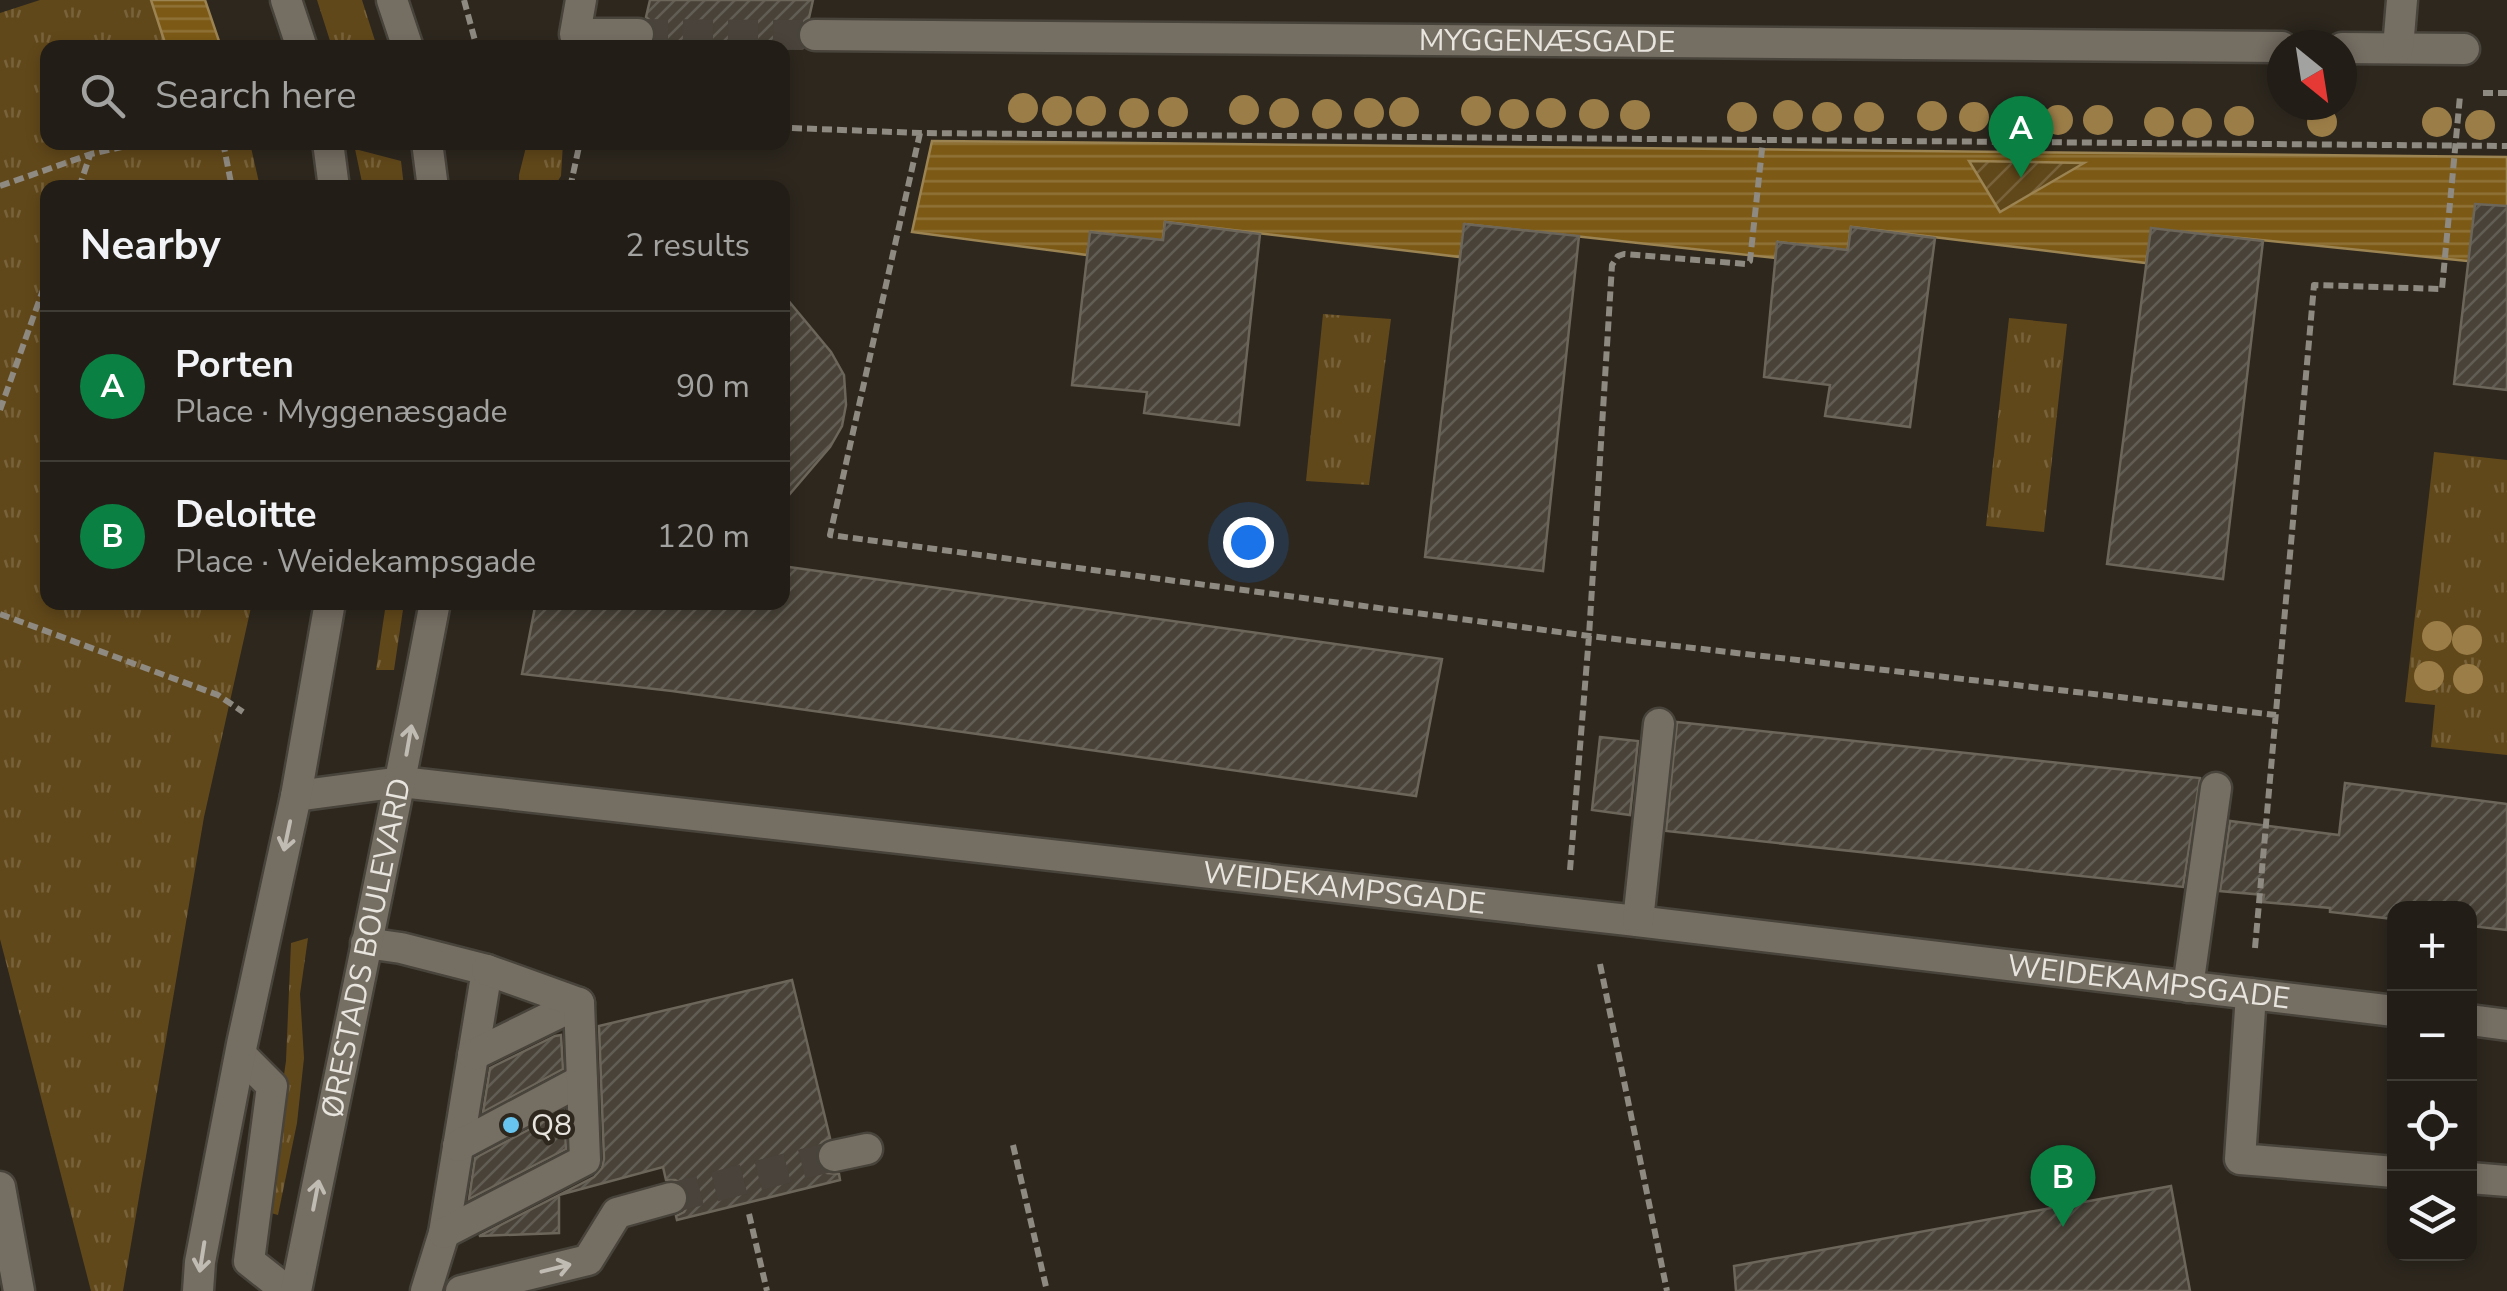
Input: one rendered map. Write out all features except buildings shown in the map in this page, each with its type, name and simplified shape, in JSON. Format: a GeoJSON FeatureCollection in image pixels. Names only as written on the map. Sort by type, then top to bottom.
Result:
{"type":"FeatureCollection","features":[{"type":"Feature","properties":{"kind":"street"},"geometry":{"type":"LineString","coordinates":[[286,0],[299,40]]}},
{"type":"Feature","properties":{"kind":"street"},"geometry":{"type":"LineString","coordinates":[[392,0],[405,40]]}},
{"type":"Feature","properties":{"kind":"street"},"geometry":{"type":"LineString","coordinates":[[581,0],[575,34],[638,34]]}},
{"type":"Feature","properties":{"kind":"street"},"geometry":{"type":"LineString","coordinates":[[2398,48],[2402,0]]}},
{"type":"Feature","properties":{"kind":"street","name":"MYGGENÆSGADE"},"geometry":{"type":"LineString","coordinates":[[815,36],[2267,47]]}},
{"type":"Feature","properties":{"kind":"street"},"geometry":{"type":"LineString","coordinates":[[2357,48],[2464,49]]}},
{"type":"Feature","properties":{"kind":"street"},"geometry":{"type":"LineString","coordinates":[[329,150],[333,180]]}},
{"type":"Feature","properties":{"kind":"street"},"geometry":{"type":"LineString","coordinates":[[428,150],[432,180]]}},
{"type":"Feature","properties":{"kind":"street"},"geometry":{"type":"LineString","coordinates":[[198,1291],[200,1262],[296,796],[329,610]]}},
{"type":"Feature","properties":{"kind":"street","name":"ØRESTADS BOULEVARD"},"geometry":{"type":"LineString","coordinates":[[296,1291],[433,610]]}},
{"type":"Feature","properties":{"kind":"street"},"geometry":{"type":"LineString","coordinates":[[1638,921],[1659,724]]}},
{"type":"Feature","properties":{"kind":"street","name":"WEIDEKAMPSGADE"},"geometry":{"type":"LineString","coordinates":[[296,796],[401,782],[1579,914],[2387,1011]]}},
{"type":"Feature","properties":{"kind":"street"},"geometry":{"type":"LineString","coordinates":[[2188,987],[2216,788]]}},
{"type":"Feature","properties":{"kind":"street"},"geometry":{"type":"LineString","coordinates":[[366,943],[487,970],[578,1004]]}},
{"type":"Feature","properties":{"kind":"street"},"geometry":{"type":"LineString","coordinates":[[426,1291],[444,1233],[487,970]]}},
{"type":"Feature","properties":{"kind":"street"},"geometry":{"type":"LineString","coordinates":[[2250,994],[2240,1159],[2387,1171]]}},
{"type":"Feature","properties":{"kind":"street"},"geometry":{"type":"LineString","coordinates":[[473,1055],[578,1004]]}},
{"type":"Feature","properties":{"kind":"street"},"geometry":{"type":"LineString","coordinates":[[444,1233],[584,1160],[578,1004]]}},
{"type":"Feature","properties":{"kind":"street"},"geometry":{"type":"LineString","coordinates":[[2477,1021],[2507,1025]]}},
{"type":"Feature","properties":{"kind":"street"},"geometry":{"type":"LineString","coordinates":[[241,1055],[272,1086],[249,1261],[287,1291]]}},
{"type":"Feature","properties":{"kind":"street"},"geometry":{"type":"LineString","coordinates":[[458,1146],[582,1080]]}},
{"type":"Feature","properties":{"kind":"street"},"geometry":{"type":"LineString","coordinates":[[834,1156],[866,1149]]}},
{"type":"Feature","properties":{"kind":"street"},"geometry":{"type":"LineString","coordinates":[[2477,1179],[2507,1181]]}},
{"type":"Feature","properties":{"kind":"street"},"geometry":{"type":"LineString","coordinates":[[0,1187],[19,1291]]}},
{"type":"Feature","properties":{"kind":"street"},"geometry":{"type":"LineString","coordinates":[[461,1291],[588,1260],[617,1213],[671,1198]]}},
{"type":"Feature","properties":{"kind":"path"},"geometry":{"type":"LineString","coordinates":[[464,0],[474,40]]}},
{"type":"Feature","properties":{"kind":"path"},"geometry":{"type":"LineString","coordinates":[[792,128],[920,133],[2507,146]]}},
{"type":"Feature","properties":{"kind":"path"},"geometry":{"type":"LineString","coordinates":[[920,133],[830,535],[1590,636],[2276,715]]}},
{"type":"Feature","properties":{"kind":"path"},"geometry":{"type":"LineString","coordinates":[[1667,1291],[1617,1052],[1579,914],[1590,636],[1612,265],[1624,254],[1746,264],[1750,261],[1763,140]]}},
{"type":"Feature","properties":{"kind":"path"},"geometry":{"type":"LineString","coordinates":[[2250,994],[2314,285],[2442,288],[2456,145]]}},
{"type":"Feature","properties":{"kind":"path"},"geometry":{"type":"LineString","coordinates":[[0,186],[108,150]]}},
{"type":"Feature","properties":{"kind":"path"},"geometry":{"type":"LineString","coordinates":[[225,150],[230,180]]}},
{"type":"Feature","properties":{"kind":"path"},"geometry":{"type":"LineString","coordinates":[[572,180],[578,150]]}},
{"type":"Feature","properties":{"kind":"path"},"geometry":{"type":"LineString","coordinates":[[82,180],[91,154]]}},
{"type":"Feature","properties":{"kind":"path"},"geometry":{"type":"LineString","coordinates":[[0,410],[40,298]]}},
{"type":"Feature","properties":{"kind":"path"},"geometry":{"type":"LineString","coordinates":[[0,614],[218,694],[243,712]]}},
{"type":"Feature","properties":{"kind":"path"},"geometry":{"type":"LineString","coordinates":[[1013,1145],[1048,1291]]}},
{"type":"Feature","properties":{"kind":"path"},"geometry":{"type":"LineString","coordinates":[[749,1214],[766,1291]]}},
{"type":"Feature","properties":{"kind":"green space"},"geometry":{"type":"Polygon","coordinates":[[[40,0],[151,0],[164,40],[40,40],[40,150],[252,150],[258,180],[40,180],[40,610],[250,610],[204,817],[123,1291],[91,1291],[0,939],[0,13],[40,0]]]}},
{"type":"Feature","properties":{"kind":"green space"},"geometry":{"type":"Polygon","coordinates":[[[317,0],[362,0],[375,40],[330,40],[317,0]]]}},
{"type":"Feature","properties":{"kind":"green space"},"geometry":{"type":"Polygon","coordinates":[[[355,150],[401,161],[403,180],[362,180],[355,150]]]}},
{"type":"Feature","properties":{"kind":"green space"},"geometry":{"type":"Polygon","coordinates":[[[525,150],[563,150],[558,180],[519,180],[525,150]]]}},
{"type":"Feature","properties":{"kind":"green space"},"geometry":{"type":"Polygon","coordinates":[[[1969,161],[2086,163],[1999,212],[1969,161]]]}},
{"type":"Feature","properties":{"kind":"green space"},"geometry":{"type":"Polygon","coordinates":[[[1323,314],[1391,319],[1369,485],[1306,481],[1323,314]]]}},
{"type":"Feature","properties":{"kind":"green space"},"geometry":{"type":"Polygon","coordinates":[[[2009,318],[2067,324],[2044,532],[1986,526],[2009,318]]]}},
{"type":"Feature","properties":{"kind":"green space"},"geometry":{"type":"Polygon","coordinates":[[[2434,452],[2507,460],[2507,755],[2431,747],[2435,705],[2405,702],[2434,452]]]}},
{"type":"Feature","properties":{"kind":"green space"},"geometry":{"type":"Polygon","coordinates":[[[385,610],[403,610],[394,670],[376,670],[385,610]]]}},
{"type":"Feature","properties":{"kind":"green space"},"geometry":{"type":"Polygon","coordinates":[[[308,938],[300,994],[304,1058],[297,1123],[278,1215],[271,1213],[271,1164],[286,1061],[291,943],[308,938]]]}},
{"type":"Feature","properties":{"kind":"shaded area"},"geometry":{"type":"Polygon","coordinates":[[[151,0],[205,0],[219,40],[164,40],[151,0]]]}},
{"type":"Feature","properties":{"kind":"shaded area"},"geometry":{"type":"Polygon","coordinates":[[[932,141],[2507,157],[2507,265],[2152,229],[2146,263],[1851,227],[1846,261],[1836,249],[1778,242],[1775,258],[1465,224],[1460,257],[1165,222],[1161,254],[1149,239],[1091,232],[1087,255],[912,232],[932,141]],[[1969,161],[2000,212],[2084,163],[1969,161]]]}},
{"type":"Feature","properties":{"kind":"tunnel"},"geometry":{"type":"LineString","coordinates":[[638,34],[815,35]]}},
{"type":"Feature","properties":{"kind":"tunnel"},"geometry":{"type":"LineString","coordinates":[[671,1198],[834,1156]]}},
{"type":"Feature","properties":{"kind":"place","name":"Porten"},"geometry":{"type":"Point","coordinates":[2021,178]}},
{"type":"Feature","properties":{"kind":"place","name":"Q8"},"geometry":{"type":"Point","coordinates":[511,1125]}},
{"type":"Feature","properties":{"kind":"place","name":"Deloitte"},"geometry":{"type":"Point","coordinates":[2063,1227]}}]}
